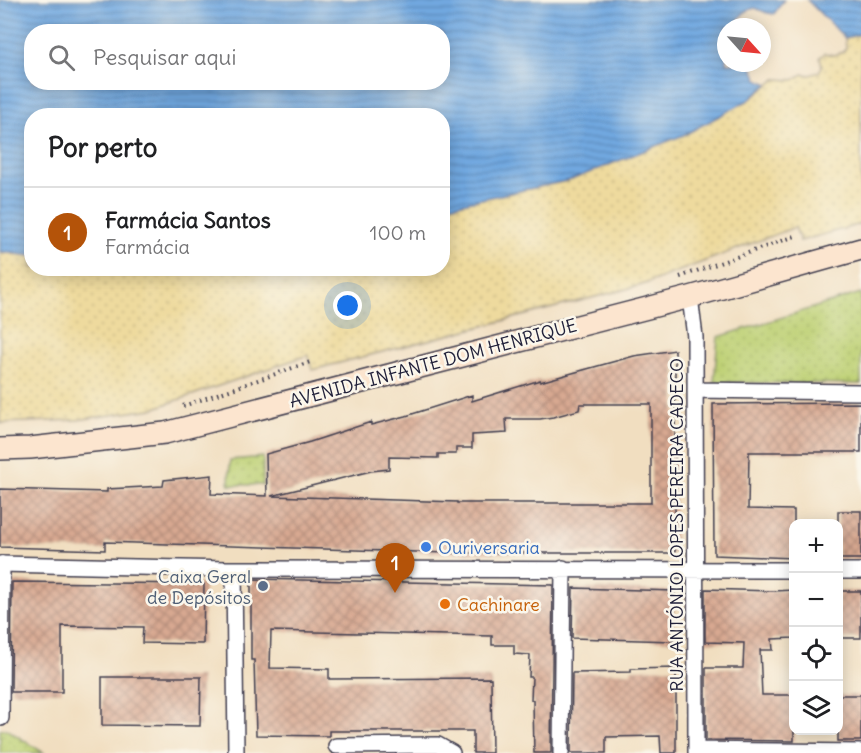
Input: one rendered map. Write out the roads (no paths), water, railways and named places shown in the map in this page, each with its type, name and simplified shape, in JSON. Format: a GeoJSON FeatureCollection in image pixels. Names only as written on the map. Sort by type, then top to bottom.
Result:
{"type":"FeatureCollection","features":[{"type":"Feature","properties":{"kind":"main road","name":"AVENIDA INFANTE DOM HENRIQUE"},"geometry":{"type":"LineString","coordinates":[[0,449],[30,448],[165,433],[690,297],[861,249]]}},
{"type":"Feature","properties":{"kind":"street","name":"RUA ANTÓNIO LOPES PEREIRA CADECO"},"geometry":{"type":"LineString","coordinates":[[690,297],[695,338],[696,752]]}},
{"type":"Feature","properties":{"kind":"street"},"geometry":{"type":"LineString","coordinates":[[695,390],[861,392]]}},
{"type":"Feature","properties":{"kind":"street"},"geometry":{"type":"LineString","coordinates":[[1,718],[1,564],[234,569],[789,570]]}},
{"type":"Feature","properties":{"kind":"street"},"geometry":{"type":"LineString","coordinates":[[561,753],[563,568]]}},
{"type":"Feature","properties":{"kind":"street"},"geometry":{"type":"LineString","coordinates":[[234,569],[236,753]]}},
{"type":"Feature","properties":{"kind":"street"},"geometry":{"type":"LineString","coordinates":[[843,571],[861,571]]}},
{"type":"Feature","properties":{"kind":"street"},"geometry":{"type":"LineString","coordinates":[[336,746],[438,745],[452,753]]}},
{"type":"Feature","properties":{"kind":"street"},"geometry":{"type":"LineString","coordinates":[[696,752],[861,752]]}},
{"type":"Feature","properties":{"kind":"water"},"geometry":{"type":"Polygon","coordinates":[[[0,0],[784,0],[774,14],[755,8],[742,14],[739,18],[717,18],[717,72],[754,72],[758,79],[768,84],[749,100],[686,134],[571,180],[450,206],[450,108],[24,108],[24,255],[0,252],[0,0]]]}},
{"type":"Feature","properties":{"kind":"water"},"geometry":{"type":"Polygon","coordinates":[[[807,0],[861,0],[861,34],[845,38],[807,0]]]}},
{"type":"Feature","properties":{"kind":"place","name":"Ouriversaria"},"geometry":{"type":"Point","coordinates":[426,547]}},
{"type":"Feature","properties":{"kind":"place","name":"Caixa Geral de Depósitos"},"geometry":{"type":"Point","coordinates":[263,586]}},
{"type":"Feature","properties":{"kind":"place","name":"Farmácia Santos"},"geometry":{"type":"Point","coordinates":[395,593]}},
{"type":"Feature","properties":{"kind":"place","name":"Cachinare"},"geometry":{"type":"Point","coordinates":[445,604]}}]}
